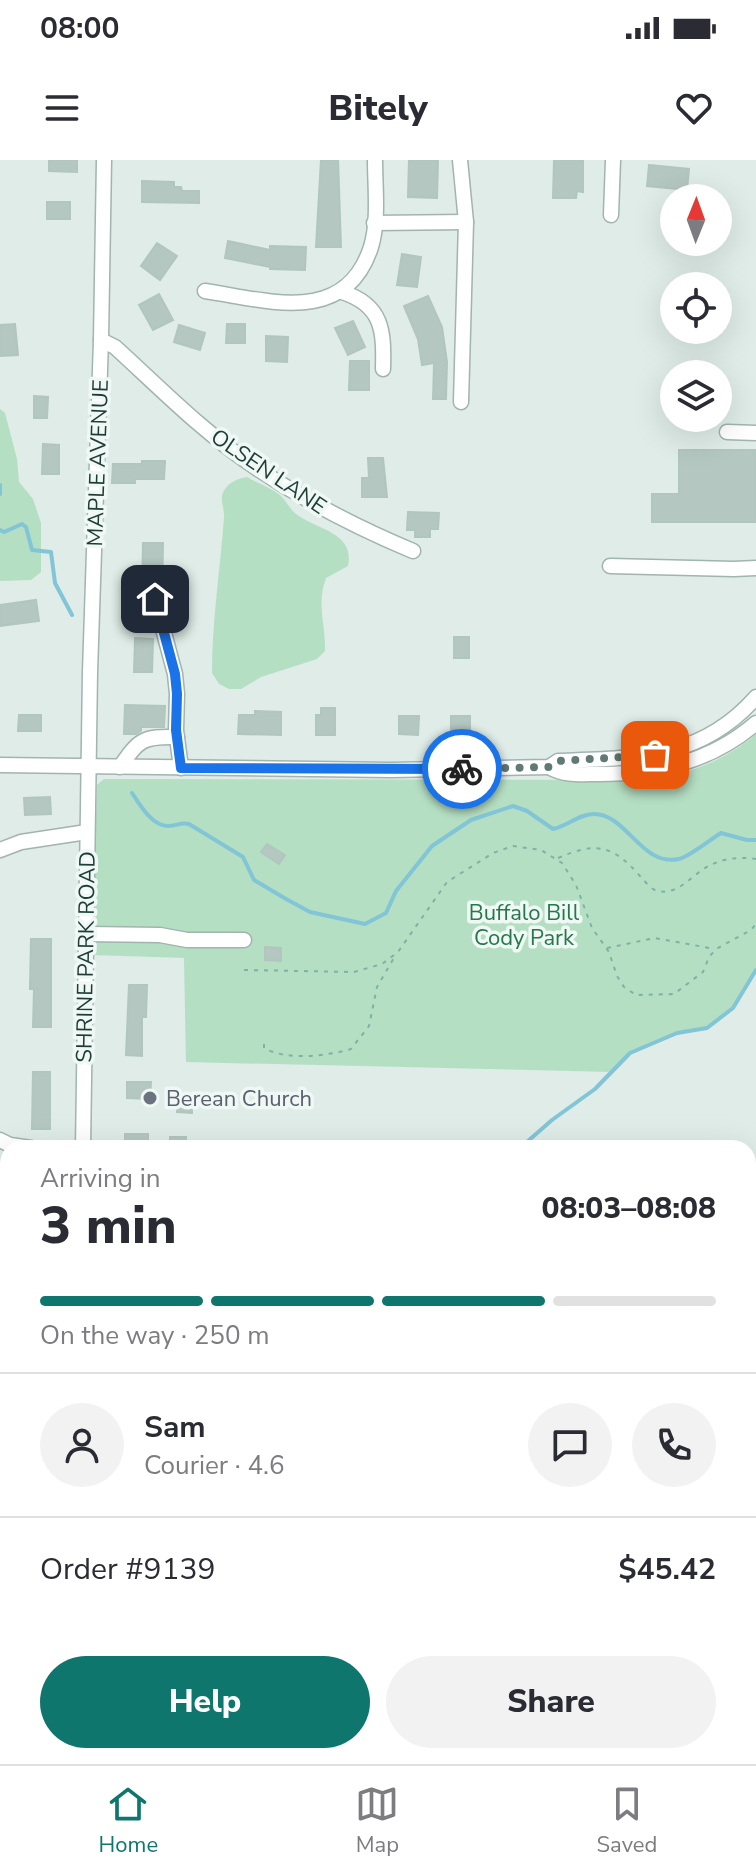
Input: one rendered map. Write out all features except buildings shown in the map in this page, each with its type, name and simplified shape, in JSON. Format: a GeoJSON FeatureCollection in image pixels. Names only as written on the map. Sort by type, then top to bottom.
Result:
{"type":"FeatureCollection","features":[{"type":"Feature","properties":{"kind":"street","name":"MAPLE AVENUE"},"geometry":{"type":"LineString","coordinates":[[88,766],[104,160]]}},
{"type":"Feature","properties":{"kind":"street"},"geometry":{"type":"LineString","coordinates":[[205,291],[284,303],[313,303],[342,292],[360,271],[371,246],[375,160]]}},
{"type":"Feature","properties":{"kind":"street"},"geometry":{"type":"LineString","coordinates":[[460,160],[466,222],[461,402]]}},
{"type":"Feature","properties":{"kind":"street"},"geometry":{"type":"LineString","coordinates":[[611,215],[613,160]]}},
{"type":"Feature","properties":{"kind":"street"},"geometry":{"type":"LineString","coordinates":[[374,223],[466,222]]}},
{"type":"Feature","properties":{"kind":"street"},"geometry":{"type":"LineString","coordinates":[[342,292],[359,298],[371,307],[384,338],[383,369]]}},
{"type":"Feature","properties":{"kind":"street","name":"OLSEN LANE"},"geometry":{"type":"LineString","coordinates":[[101,340],[115,347],[207,430],[254,467],[360,528],[413,551]]}},
{"type":"Feature","properties":{"kind":"street"},"geometry":{"type":"LineString","coordinates":[[727,432],[756,433]]}},
{"type":"Feature","properties":{"kind":"street"},"geometry":{"type":"LineString","coordinates":[[610,566],[756,568]]}},
{"type":"Feature","properties":{"kind":"street"},"geometry":{"type":"LineString","coordinates":[[155,599],[175,674],[181,768]]}},
{"type":"Feature","properties":{"kind":"street"},"geometry":{"type":"LineString","coordinates":[[0,765],[391,770],[549,767],[558,761],[627,758],[683,748],[731,721],[756,697]]}},
{"type":"Feature","properties":{"kind":"street"},"geometry":{"type":"LineString","coordinates":[[549,767],[559,774],[614,774],[679,766],[706,756],[756,723]]}},
{"type":"Feature","properties":{"kind":"street"},"geometry":{"type":"LineString","coordinates":[[120,767],[143,739],[152,736],[177,737]]}},
{"type":"Feature","properties":{"kind":"street","name":"SHRINE PARK ROAD"},"geometry":{"type":"LineString","coordinates":[[83,1140],[88,766]]}},
{"type":"Feature","properties":{"kind":"street"},"geometry":{"type":"LineString","coordinates":[[0,850],[30,840],[87,832]]}},
{"type":"Feature","properties":{"kind":"street"},"geometry":{"type":"LineString","coordinates":[[86,934],[244,940]]}},
{"type":"Feature","properties":{"kind":"path"},"geometry":{"type":"LineString","coordinates":[[264,1044],[270,1052],[295,1055],[351,1049],[369,1026],[377,987],[439,891],[467,868],[513,846],[532,847],[556,858],[576,885],[592,928],[624,987],[636,995],[674,994],[703,972],[716,949],[751,930],[756,924]]}},
{"type":"Feature","properties":{"kind":"path"},"geometry":{"type":"LineString","coordinates":[[556,858],[583,848],[606,849],[629,863],[650,887],[659,892],[673,890],[715,863],[740,858],[756,859]]}},
{"type":"Feature","properties":{"kind":"path"},"geometry":{"type":"LineString","coordinates":[[606,949],[655,938],[716,949]]}},
{"type":"Feature","properties":{"kind":"path"},"geometry":{"type":"LineString","coordinates":[[244,970],[354,972],[382,964],[398,952]]}},
{"type":"Feature","properties":{"kind":"green space"},"geometry":{"type":"Polygon","coordinates":[[[0,409],[5,413],[17,459],[19,482],[33,499],[41,523],[41,572],[31,580],[0,581],[0,409]]]}},
{"type":"Feature","properties":{"kind":"green space"},"geometry":{"type":"Polygon","coordinates":[[[247,477],[280,495],[296,514],[340,539],[349,555],[348,566],[326,578],[323,588],[325,651],[317,659],[261,677],[241,689],[229,689],[219,684],[212,673],[224,518],[222,496],[230,484],[247,477]]]}},
{"type":"Feature","properties":{"kind":"green space","name":"Buffalo Bill Cody Park"},"geometry":{"type":"Polygon","coordinates":[[[756,734],[756,970],[733,1008],[707,1028],[677,1033],[630,1053],[612,1072],[186,1062],[184,958],[92,955],[97,785],[104,779],[651,780],[707,764],[733,751],[756,734]]]}},
{"type":"Feature","properties":{"kind":"waterway"},"geometry":{"type":"LineString","coordinates":[[0,485],[0,494]]}},
{"type":"Feature","properties":{"kind":"waterway"},"geometry":{"type":"LineString","coordinates":[[0,530],[4,532],[22,524],[26,527],[32,550],[51,552],[55,583],[72,615]]}},
{"type":"Feature","properties":{"kind":"waterway"},"geometry":{"type":"LineString","coordinates":[[132,793],[157,823],[168,826],[189,824],[243,857],[254,880],[286,899],[310,912],[365,924],[386,913],[396,891],[432,846],[471,820],[513,806],[527,811],[553,829],[589,815],[606,816],[644,848],[666,859],[683,858],[721,833],[756,840]]}},
{"type":"Feature","properties":{"kind":"waterway"},"geometry":{"type":"LineString","coordinates":[[529,1140],[595,1089],[630,1053],[677,1033],[707,1028],[733,1008],[756,970]]}},
{"type":"Feature","properties":{"kind":"way so far"},"geometry":{"type":"LineString","coordinates":[[462,769],[549,767],[558,761],[655,755]]}},
{"type":"Feature","properties":{"kind":"place","name":"Berean Church"},"geometry":{"type":"Point","coordinates":[150,1098]}},
{"type":"Feature","properties":{"kind":"route"},"geometry":{"type":"LineString","coordinates":[[155,599],[175,674],[176,730],[181,768],[462,769]]}}]}
